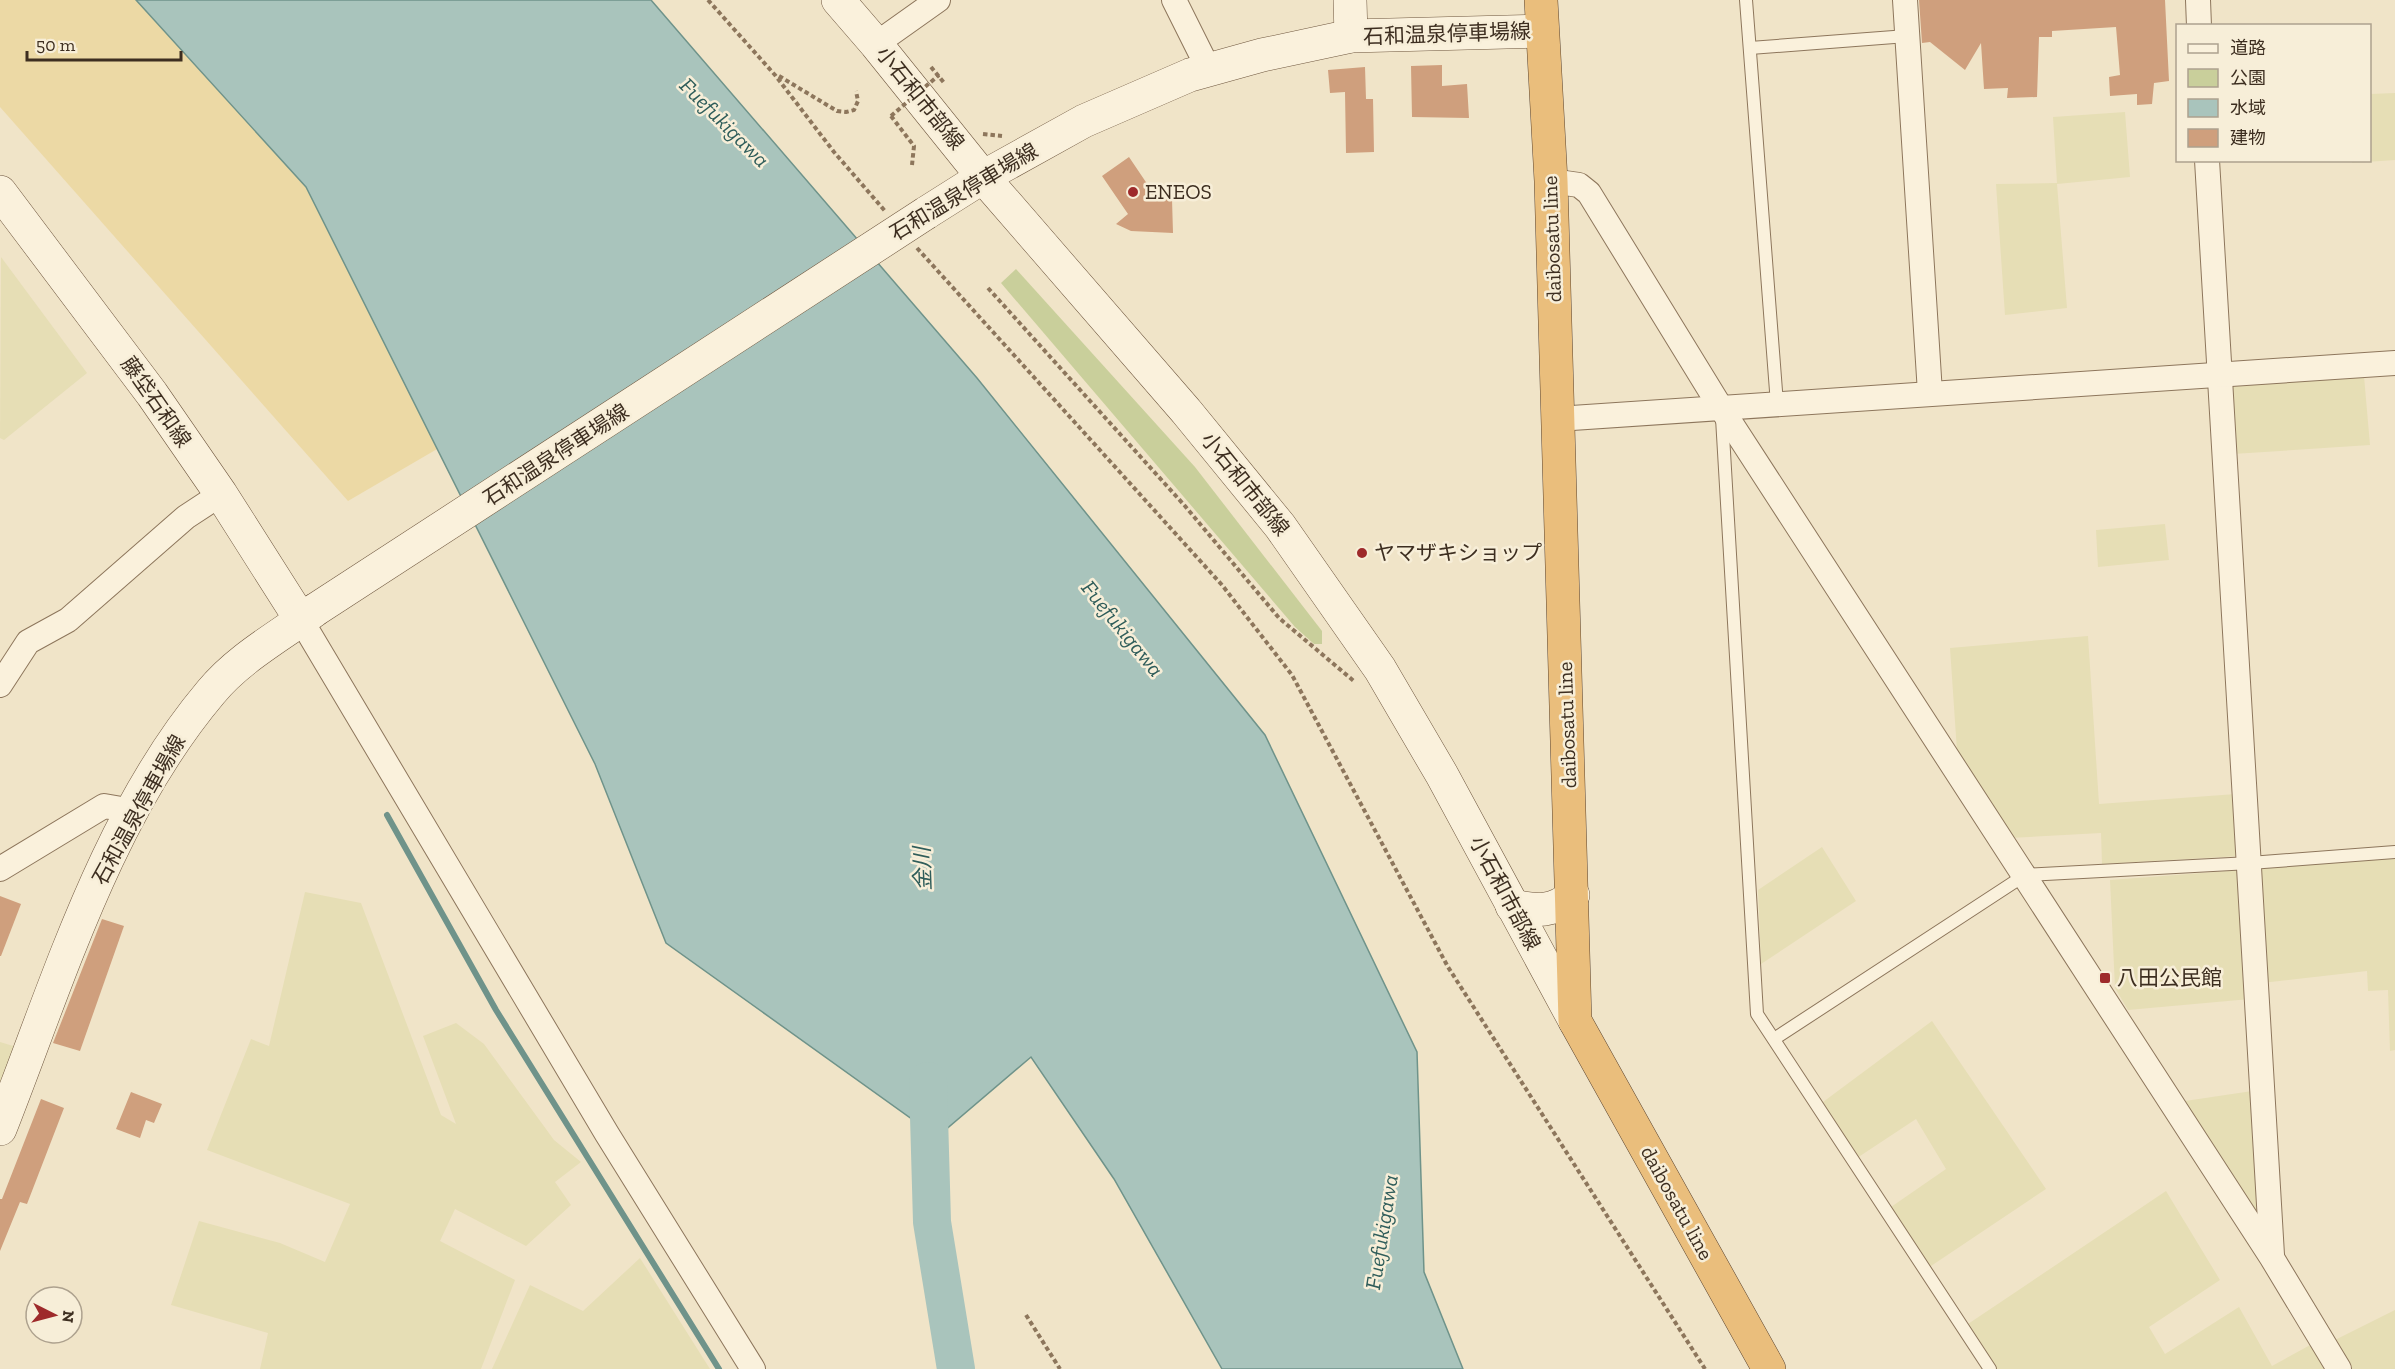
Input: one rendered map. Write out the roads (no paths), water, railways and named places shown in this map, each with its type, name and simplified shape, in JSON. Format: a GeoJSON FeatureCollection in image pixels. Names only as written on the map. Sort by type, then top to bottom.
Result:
{"type":"FeatureCollection","features":[{"type":"Feature","properties":{"kind":"highway","name":"daibosatu line"},"geometry":{"type":"LineString","coordinates":[[1541,16],[1551,181],[1575,1021],[1769,1369]]}},
{"type":"Feature","properties":{"kind":"main road","name":"小石和市部線"},"geometry":{"type":"LineString","coordinates":[[838,0],[983,177],[1186,411],[1280,526],[1380,669],[1442,775],[1575,1021]]}},
{"type":"Feature","properties":{"kind":"main road","name":"石和温泉停車場線"},"geometry":{"type":"LineString","coordinates":[[1350,0],[1351,36]]}},
{"type":"Feature","properties":{"kind":"main road","name":"石和温泉停車場線"},"geometry":{"type":"LineString","coordinates":[[0,1129],[62,963],[98,878],[133,811],[163,757],[212,691],[249,656],[308,615],[918,226],[983,177],[1084,121],[1190,75],[1262,55],[1351,36],[1541,16]]}},
{"type":"Feature","properties":{"kind":"main road","name":"藤垈石和線"},"geometry":{"type":"LineString","coordinates":[[0,192],[152,394],[216,497],[308,615]]}},
{"type":"Feature","properties":{"kind":"main road"},"geometry":{"type":"LineString","coordinates":[[1512,906],[1546,911],[1564,904],[1573,895]]}},
{"type":"Feature","properties":{"kind":"street"},"geometry":{"type":"LineString","coordinates":[[876,44],[938,0]]}},
{"type":"Feature","properties":{"kind":"street"},"geometry":{"type":"LineString","coordinates":[[1174,0],[1209,70]]}},
{"type":"Feature","properties":{"kind":"street"},"geometry":{"type":"LineString","coordinates":[[1905,0],[1930,393]]}},
{"type":"Feature","properties":{"kind":"street"},"geometry":{"type":"LineString","coordinates":[[2198,0],[2199,24]]}},
{"type":"Feature","properties":{"kind":"street"},"geometry":{"type":"LineString","coordinates":[[2207,162],[2272,1258]]}},
{"type":"Feature","properties":{"kind":"street"},"geometry":{"type":"LineString","coordinates":[[1551,181],[1579,185],[1588,193],[1721,408],[2272,1258],[2339,1369]]}},
{"type":"Feature","properties":{"kind":"street"},"geometry":{"type":"LineString","coordinates":[[1557,419],[2395,363]]}},
{"type":"Feature","properties":{"kind":"street"},"geometry":{"type":"LineString","coordinates":[[0,684],[28,642],[68,620],[186,517],[216,497]]}},
{"type":"Feature","properties":{"kind":"street"},"geometry":{"type":"LineString","coordinates":[[308,615],[608,1134],[753,1369]]}},
{"type":"Feature","properties":{"kind":"street"},"geometry":{"type":"LineString","coordinates":[[0,869],[104,806],[133,811]]}},
{"type":"Feature","properties":{"kind":"lane"},"geometry":{"type":"LineString","coordinates":[[1746,0],[1777,404]]}},
{"type":"Feature","properties":{"kind":"lane"},"geometry":{"type":"LineString","coordinates":[[1750,48],[1907,36]]}},
{"type":"Feature","properties":{"kind":"lane"},"geometry":{"type":"LineString","coordinates":[[1721,408],[1757,1014],[1990,1369]]}},
{"type":"Feature","properties":{"kind":"lane"},"geometry":{"type":"LineString","coordinates":[[1774,1039],[2025,875],[2250,863],[2395,852]]}},
{"type":"Feature","properties":{"kind":"water","name":"Fuefukigawa"},"geometry":{"type":"Polygon","coordinates":[[[136,0],[651,0],[977,378],[1265,735],[1417,1052],[1424,1272],[1463,1369],[1222,1369],[1114,1179],[1031,1057],[937,1137],[666,943],[595,764],[306,187],[136,0]]]}},
{"type":"Feature","properties":{"kind":"waterway"},"geometry":{"type":"LineString","coordinates":[[387,815],[496,1010],[719,1369]]}},
{"type":"Feature","properties":{"kind":"waterway","name":"金川"},"geometry":{"type":"LineString","coordinates":[[928,1081],[932,1222],[956,1369]]}},
{"type":"Feature","properties":{"kind":"place","name":"ENEOS"},"geometry":{"type":"Point","coordinates":[1133,192]}},
{"type":"Feature","properties":{"kind":"place","name":"ヤマザキショップ"},"geometry":{"type":"Point","coordinates":[1362,553]}},
{"type":"Feature","properties":{"kind":"place","name":"八田公民館"},"geometry":{"type":"Point","coordinates":[2105,978]}}]}
